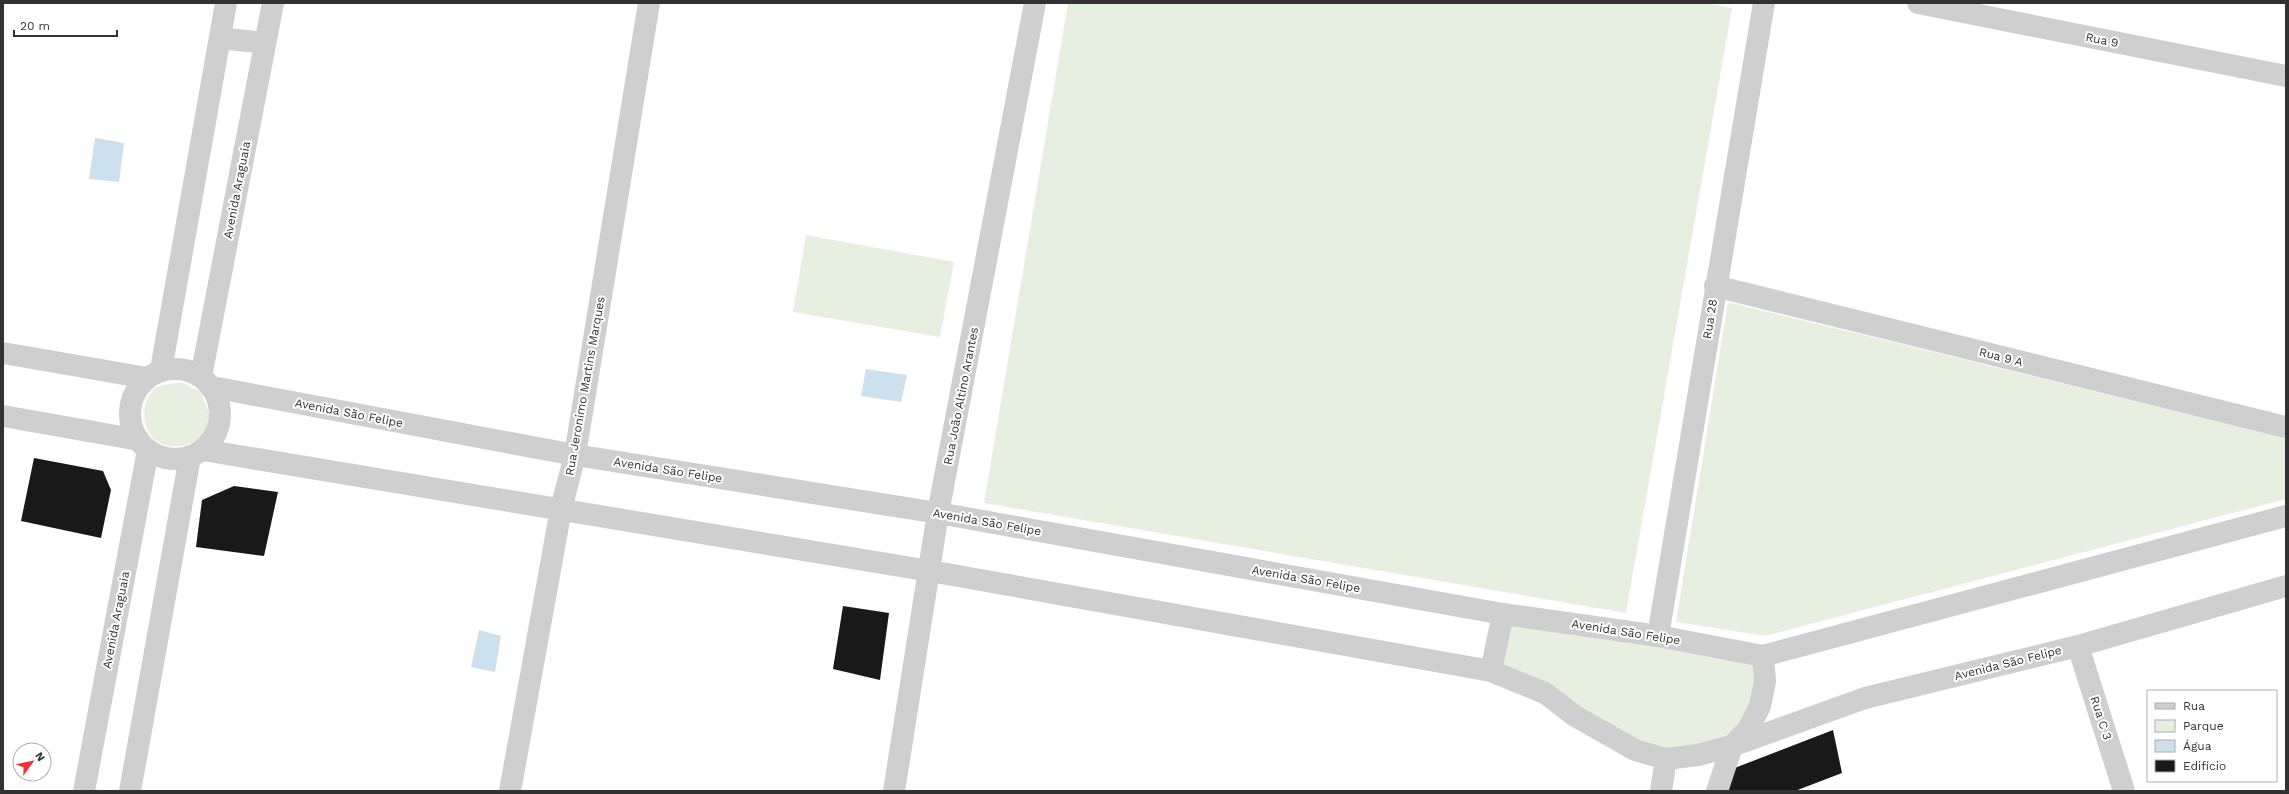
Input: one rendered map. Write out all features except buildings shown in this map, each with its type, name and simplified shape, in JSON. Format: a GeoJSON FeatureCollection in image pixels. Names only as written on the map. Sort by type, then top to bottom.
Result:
{"type":"FeatureCollection","features":[{"type":"Feature","properties":{"kind":"street"},"geometry":{"type":"LineString","coordinates":[[143,445],[130,420],[133,396],[154,374],[226,3]]}},
{"type":"Feature","properties":{"kind":"street","name":"Avenida Araguaia"},"geometry":{"type":"LineString","coordinates":[[206,382],[272,3]]}},
{"type":"Feature","properties":{"kind":"street","name":"Rua Jeronimo Martins Marques"},"geometry":{"type":"LineString","coordinates":[[510,791],[561,509],[575,455],[649,3]]}},
{"type":"Feature","properties":{"kind":"street","name":"Rua João Altino Arantes"},"geometry":{"type":"LineString","coordinates":[[894,791],[938,513],[1036,3]]}},
{"type":"Feature","properties":{"kind":"street","name":"Rua 28"},"geometry":{"type":"LineString","coordinates":[[1658,636],[1715,286],[1764,3]]}},
{"type":"Feature","properties":{"kind":"street","name":"Rua 9"},"geometry":{"type":"LineString","coordinates":[[1918,3],[2286,76]]}},
{"type":"Feature","properties":{"kind":"street"},"geometry":{"type":"LineString","coordinates":[[220,38],[265,43]]}},
{"type":"Feature","properties":{"kind":"street","name":"Rua 9 A"},"geometry":{"type":"LineString","coordinates":[[1715,286],[2286,427]]}},
{"type":"Feature","properties":{"kind":"street"},"geometry":{"type":"LineString","coordinates":[[3,353],[154,374],[182,369],[206,382],[220,409],[217,432],[196,453],[130,791]]}},
{"type":"Feature","properties":{"kind":"street","name":"Avenida São Felipe"},"geometry":{"type":"LineString","coordinates":[[206,382],[575,455],[938,513],[1503,614],[1658,636],[1763,656],[2286,516]]}},
{"type":"Feature","properties":{"kind":"street"},"geometry":{"type":"LineString","coordinates":[[3,416],[143,445],[168,458],[196,453]]}},
{"type":"Feature","properties":{"kind":"street","name":"Avenida Araguaia"},"geometry":{"type":"LineString","coordinates":[[84,791],[143,445]]}},
{"type":"Feature","properties":{"kind":"street","name":"Avenida São Felipe"},"geometry":{"type":"LineString","coordinates":[[196,453],[561,509],[930,570],[1491,671],[1545,693],[1575,716],[1635,750],[1666,759],[1698,755],[1732,746],[1865,698],[2078,646],[2286,586]]}},
{"type":"Feature","properties":{"kind":"street"},"geometry":{"type":"LineString","coordinates":[[1491,671],[1503,614]]}},
{"type":"Feature","properties":{"kind":"street","name":"Rua C 3"},"geometry":{"type":"LineString","coordinates":[[2078,646],[2124,791]]}},
{"type":"Feature","properties":{"kind":"street"},"geometry":{"type":"LineString","coordinates":[[1717,791],[1732,746],[1749,728],[1760,706],[1765,681],[1763,656]]}},
{"type":"Feature","properties":{"kind":"street"},"geometry":{"type":"LineString","coordinates":[[1660,791],[1666,759]]}},
{"type":"Feature","properties":{"kind":"green space"},"geometry":{"type":"Polygon","coordinates":[[[1068,3],[1705,3],[1732,8],[1626,613],[984,503],[1068,3]]]}},
{"type":"Feature","properties":{"kind":"green space"},"geometry":{"type":"Polygon","coordinates":[[[806,235],[954,262],[940,337],[793,312],[806,235]]]}},
{"type":"Feature","properties":{"kind":"green space"},"geometry":{"type":"Polygon","coordinates":[[[1728,302],[2286,438],[2286,499],[1765,636],[1676,622],[1728,302]]]}},
{"type":"Feature","properties":{"kind":"green space"},"geometry":{"type":"Polygon","coordinates":[[[181,382],[201,392],[211,419],[206,430],[197,440],[184,445],[170,446],[157,441],[148,432],[144,412],[145,405],[150,393],[157,387],[181,382]]]}},
{"type":"Feature","properties":{"kind":"green space"},"geometry":{"type":"Polygon","coordinates":[[[1505,618],[1760,658],[1763,680],[1731,744],[1665,756],[1494,670],[1505,618]]]}},
{"type":"Feature","properties":{"kind":"water"},"geometry":{"type":"Polygon","coordinates":[[[95,138],[124,143],[119,182],[89,179],[95,138]]]}},
{"type":"Feature","properties":{"kind":"water"},"geometry":{"type":"Polygon","coordinates":[[[866,369],[907,375],[901,402],[861,396],[866,369]]]}},
{"type":"Feature","properties":{"kind":"water"},"geometry":{"type":"Polygon","coordinates":[[[479,630],[501,636],[495,672],[471,667],[479,630]]]}}]}
